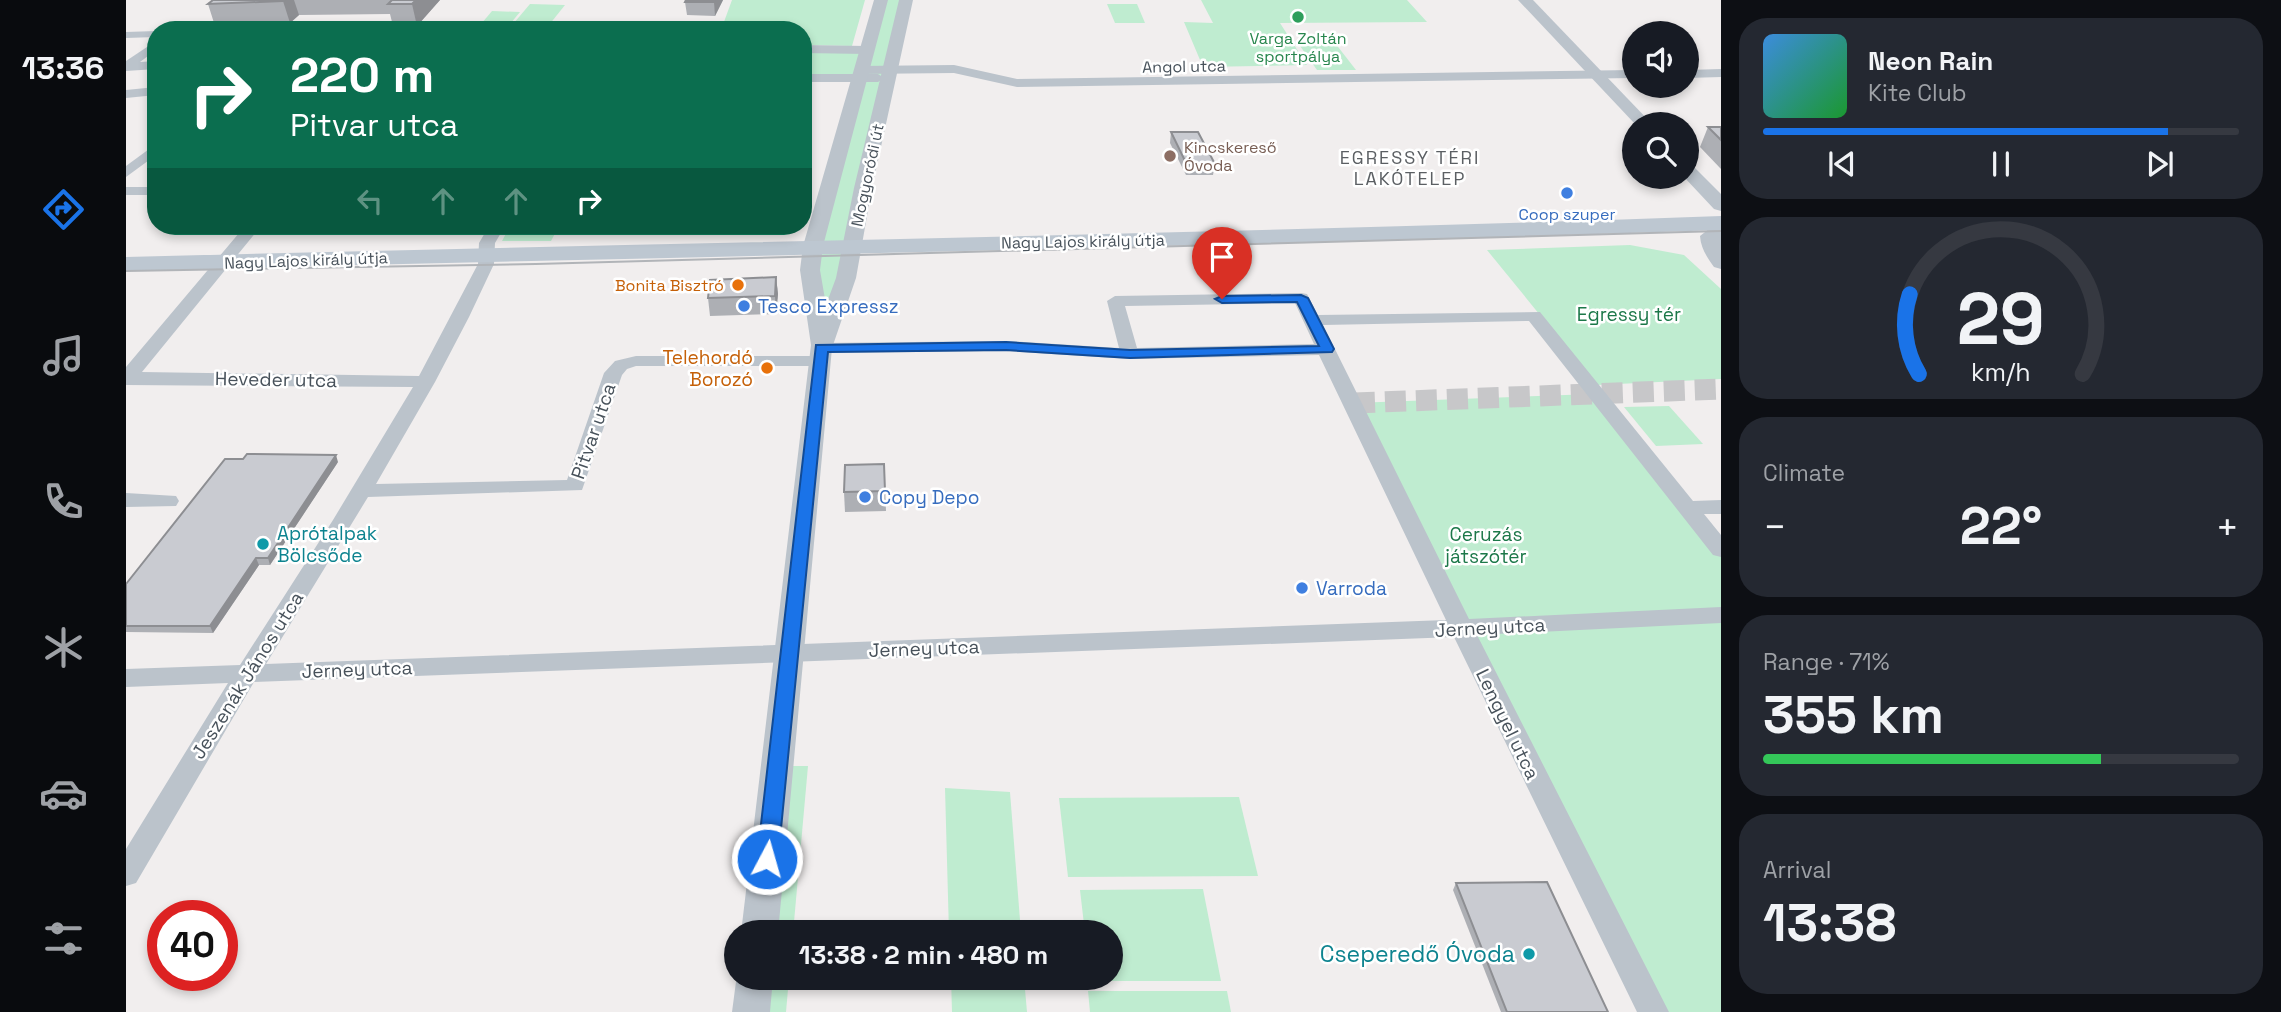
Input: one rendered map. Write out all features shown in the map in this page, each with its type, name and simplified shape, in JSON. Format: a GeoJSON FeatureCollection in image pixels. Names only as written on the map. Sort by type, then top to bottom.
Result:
{"type":"FeatureCollection","features":[{"type":"Feature","properties":{"kind":"main road","name":"Nagy Lajos király útja"},"geometry":{"type":"LineString","coordinates":[[126,264],[1721,226]]}},
{"type":"Feature","properties":{"kind":"street","name":"Mogyoródi út"},"geometry":{"type":"LineString","coordinates":[[760,920],[820,354],[810,270],[813,246],[881,0]]}},
{"type":"Feature","properties":{"kind":"street","name":"Mogyoródi út"},"geometry":{"type":"LineString","coordinates":[[820,354],[846,278],[906,0]]}},
{"type":"Feature","properties":{"kind":"street"},"geometry":{"type":"LineString","coordinates":[[1525,0],[1632,112]]}},
{"type":"Feature","properties":{"kind":"street"},"geometry":{"type":"LineString","coordinates":[[126,35],[147,34]]}},
{"type":"Feature","properties":{"kind":"street"},"geometry":{"type":"LineString","coordinates":[[812,50],[866,50]]}},
{"type":"Feature","properties":{"kind":"street"},"geometry":{"type":"LineString","coordinates":[[127,66],[147,51]]}},
{"type":"Feature","properties":{"kind":"street"},"geometry":{"type":"LineString","coordinates":[[127,66],[147,65]]}},
{"type":"Feature","properties":{"kind":"street","name":"Angol utca"},"geometry":{"type":"LineString","coordinates":[[812,77],[954,69],[1017,83],[1622,74]]}},
{"type":"Feature","properties":{"kind":"street"},"geometry":{"type":"LineString","coordinates":[[1699,74],[1721,73]]}},
{"type":"Feature","properties":{"kind":"street"},"geometry":{"type":"LineString","coordinates":[[126,94],[147,92]]}},
{"type":"Feature","properties":{"kind":"street"},"geometry":{"type":"LineString","coordinates":[[126,173],[147,156]]}},
{"type":"Feature","properties":{"kind":"street"},"geometry":{"type":"LineString","coordinates":[[1699,182],[1721,205]]}},
{"type":"Feature","properties":{"kind":"street"},"geometry":{"type":"LineString","coordinates":[[126,191],[147,191]]}},
{"type":"Feature","properties":{"kind":"street"},"geometry":{"type":"LineString","coordinates":[[1721,226],[1710,236],[1711,247],[1721,263]]}},
{"type":"Feature","properties":{"kind":"street"},"geometry":{"type":"LineString","coordinates":[[127,377],[246,235]]}},
{"type":"Feature","properties":{"kind":"street"},"geometry":{"type":"LineString","coordinates":[[486,254],[492,235]]}},
{"type":"Feature","properties":{"kind":"street","name":"Jeszenák János utca"},"geometry":{"type":"LineString","coordinates":[[126,873],[247,673],[362,491],[426,382],[484,269],[486,254]]}},
{"type":"Feature","properties":{"kind":"street"},"geometry":{"type":"LineString","coordinates":[[1130,354],[1115,301],[1301,298],[1312,320],[1534,316],[1593,394],[1721,550]]}},
{"type":"Feature","properties":{"kind":"street","name":"Lengyel utca"},"geometry":{"type":"LineString","coordinates":[[1312,320],[1461,628],[1653,1012]]}},
{"type":"Feature","properties":{"kind":"street","name":"Pitvar utca"},"geometry":{"type":"LineString","coordinates":[[362,491],[575,486],[613,373],[621,365],[636,361],[1006,346],[1130,354],[1327,349]]}},
{"type":"Feature","properties":{"kind":"street","name":"Heveder utca"},"geometry":{"type":"LineString","coordinates":[[127,377],[426,382]]}},
{"type":"Feature","properties":{"kind":"street"},"geometry":{"type":"LineString","coordinates":[[126,500],[169,501]]}},
{"type":"Feature","properties":{"kind":"street"},"geometry":{"type":"LineString","coordinates":[[1688,508],[1721,507]]}},
{"type":"Feature","properties":{"kind":"street","name":"Jerney utca"},"geometry":{"type":"LineString","coordinates":[[126,678],[1461,628],[1721,615]]}},
{"type":"Feature","properties":{"kind":"street"},"geometry":{"type":"LineString","coordinates":[[751,1012],[753,990]]}},
{"type":"Feature","properties":{"kind":"green space"},"geometry":{"type":"Polygon","coordinates":[[[732,0],[865,0],[852,46],[812,45],[812,21],[724,21],[732,0]]]}},
{"type":"Feature","properties":{"kind":"green space"},"geometry":{"type":"Polygon","coordinates":[[[881,0],[906,0],[821,348],[810,270],[881,0]]]}},
{"type":"Feature","properties":{"kind":"green space"},"geometry":{"type":"Polygon","coordinates":[[[1201,0],[1407,0],[1427,22],[1280,23],[1307,65],[1203,67],[1184,22],[1213,23],[1201,0]]]}},
{"type":"Feature","properties":{"kind":"green space"},"geometry":{"type":"Polygon","coordinates":[[[530,4],[565,5],[552,21],[516,21],[530,4]]]}},
{"type":"Feature","properties":{"kind":"green space"},"geometry":{"type":"Polygon","coordinates":[[[1107,4],[1137,4],[1145,23],[1115,23],[1107,4]]]}},
{"type":"Feature","properties":{"kind":"green space"},"geometry":{"type":"Polygon","coordinates":[[[492,11],[520,12],[512,21],[484,21],[492,11]]]}},
{"type":"Feature","properties":{"kind":"green space"},"geometry":{"type":"Polygon","coordinates":[[[1298,43],[1335,43],[1356,70],[1317,70],[1298,43]]]}},
{"type":"Feature","properties":{"kind":"green space"},"geometry":{"type":"Polygon","coordinates":[[[812,51],[861,52],[854,77],[812,77],[812,51]]]}},
{"type":"Feature","properties":{"kind":"green space"},"geometry":{"type":"Polygon","coordinates":[[[505,235],[554,235],[551,241],[502,241],[505,235]]]}},
{"type":"Feature","properties":{"kind":"green space","name":"Egressy tér"},"geometry":{"type":"Polygon","coordinates":[[[1630,245],[1684,255],[1721,289],[1721,379],[1597,385],[1487,250],[1630,245]]]}},
{"type":"Feature","properties":{"kind":"green space","name":"Ceruzás játszótér"},"geometry":{"type":"Polygon","coordinates":[[[1593,394],[1721,552],[1721,1012],[1653,1012],[1354,403],[1593,394]]]}},
{"type":"Feature","properties":{"kind":"green space"},"geometry":{"type":"Polygon","coordinates":[[[1669,406],[1703,444],[1656,446],[1624,407],[1669,406]]]}},
{"type":"Feature","properties":{"kind":"green space"},"geometry":{"type":"Polygon","coordinates":[[[785,766],[808,766],[794,920],[768,920],[785,766]]]}},
{"type":"Feature","properties":{"kind":"green space"},"geometry":{"type":"Polygon","coordinates":[[[945,788],[1010,792],[1020,920],[949,920],[945,788]]]}},
{"type":"Feature","properties":{"kind":"green space"},"geometry":{"type":"Polygon","coordinates":[[[1239,797],[1258,876],[1068,877],[1059,798],[1239,797]]]}},
{"type":"Feature","properties":{"kind":"green space"},"geometry":{"type":"Polygon","coordinates":[[[1203,889],[1221,981],[1123,981],[1123,920],[1083,920],[1080,890],[1203,889]]]}},
{"type":"Feature","properties":{"kind":"green space"},"geometry":{"type":"Polygon","coordinates":[[[761,990],[788,990],[786,1012],[759,1012],[761,990]]]}},
{"type":"Feature","properties":{"kind":"green space"},"geometry":{"type":"Polygon","coordinates":[[[951,990],[1025,990],[1027,1012],[952,1012],[951,990]]]}},
{"type":"Feature","properties":{"kind":"green space"},"geometry":{"type":"Polygon","coordinates":[[[1088,991],[1227,991],[1231,1012],[1090,1012],[1088,991]]]}},
{"type":"Feature","properties":{"kind":"building"},"geometry":{"type":"Polygon","coordinates":[[[213,0],[285,0],[208,4],[213,0]]]}},
{"type":"Feature","properties":{"kind":"building"},"geometry":{"type":"Polygon","coordinates":[[[392,0],[416,0],[412,4],[388,4],[392,0]]]}},
{"type":"Feature","properties":{"kind":"building"},"geometry":{"type":"Polygon","coordinates":[[[686,0],[715,0],[685,2],[686,0]]]}},
{"type":"Feature","properties":{"kind":"building"},"geometry":{"type":"Polygon","coordinates":[[[1708,127],[1721,127],[1721,140],[1708,127]]]}},
{"type":"Feature","properties":{"kind":"building"},"geometry":{"type":"Polygon","coordinates":[[[1171,132],[1198,132],[1215,164],[1187,165],[1171,132]]]}},
{"type":"Feature","properties":{"kind":"building"},"geometry":{"type":"Polygon","coordinates":[[[776,277],[775,296],[708,298],[710,280],[776,277]]]}},
{"type":"Feature","properties":{"kind":"building","name":"Aprótalpak Bölcsőde"},"geometry":{"type":"Polygon","coordinates":[[[247,454],[336,455],[268,558],[256,558],[210,626],[126,626],[126,584],[225,459],[243,459],[247,454]]]}},
{"type":"Feature","properties":{"kind":"building"},"geometry":{"type":"Polygon","coordinates":[[[884,464],[885,491],[844,492],[845,465],[884,464]]]}},
{"type":"Feature","properties":{"kind":"building","name":"Cseperedő Óvoda"},"geometry":{"type":"Polygon","coordinates":[[[1547,882],[1608,1012],[1507,1012],[1456,883],[1547,882]]]}},
{"type":"Feature","properties":{"kind":"tunnel"},"geometry":{"type":"LineString","coordinates":[[1354,403],[1721,389]]}},
{"type":"Feature","properties":{"kind":"tram line"},"geometry":{"type":"LineString","coordinates":[[126,271],[536,264],[1721,231]]}},
{"type":"Feature","properties":{"kind":"place","name":"Varga Zoltán sportpálya"},"geometry":{"type":"Point","coordinates":[1298,17]}},
{"type":"Feature","properties":{"kind":"place","name":"Kincskereső Óvoda"},"geometry":{"type":"Point","coordinates":[1170,156]}},
{"type":"Feature","properties":{"kind":"place","name":"Coop szuper"},"geometry":{"type":"Point","coordinates":[1567,193]}},
{"type":"Feature","properties":{"kind":"place","name":"Bonita Bisztró"},"geometry":{"type":"Point","coordinates":[738,285]}},
{"type":"Feature","properties":{"kind":"place","name":"Tesco Expressz"},"geometry":{"type":"Point","coordinates":[744,306]}},
{"type":"Feature","properties":{"kind":"place","name":"Telehordó Borozó"},"geometry":{"type":"Point","coordinates":[767,368]}},
{"type":"Feature","properties":{"kind":"place","name":"Copy Depo"},"geometry":{"type":"Point","coordinates":[865,497]}},
{"type":"Feature","properties":{"kind":"place","name":"Aprótalpak Bölcsőde"},"geometry":{"type":"Point","coordinates":[263,544]}},
{"type":"Feature","properties":{"kind":"place","name":"Varroda"},"geometry":{"type":"Point","coordinates":[1302,588]}},
{"type":"Feature","properties":{"kind":"place","name":"Cseperedő Óvoda"},"geometry":{"type":"Point","coordinates":[1529,954]}},
{"type":"Feature","properties":{"kind":"district","name":"EGRESSY TÉRI LAKÓTELEP"},"geometry":{"type":"Point","coordinates":[1410,168]}},
{"type":"Feature","properties":{"kind":"route"},"geometry":{"type":"LineString","coordinates":[[767,859],[821,348],[1006,346],[1130,354],[1327,349],[1301,298],[1222,299]]}}]}
